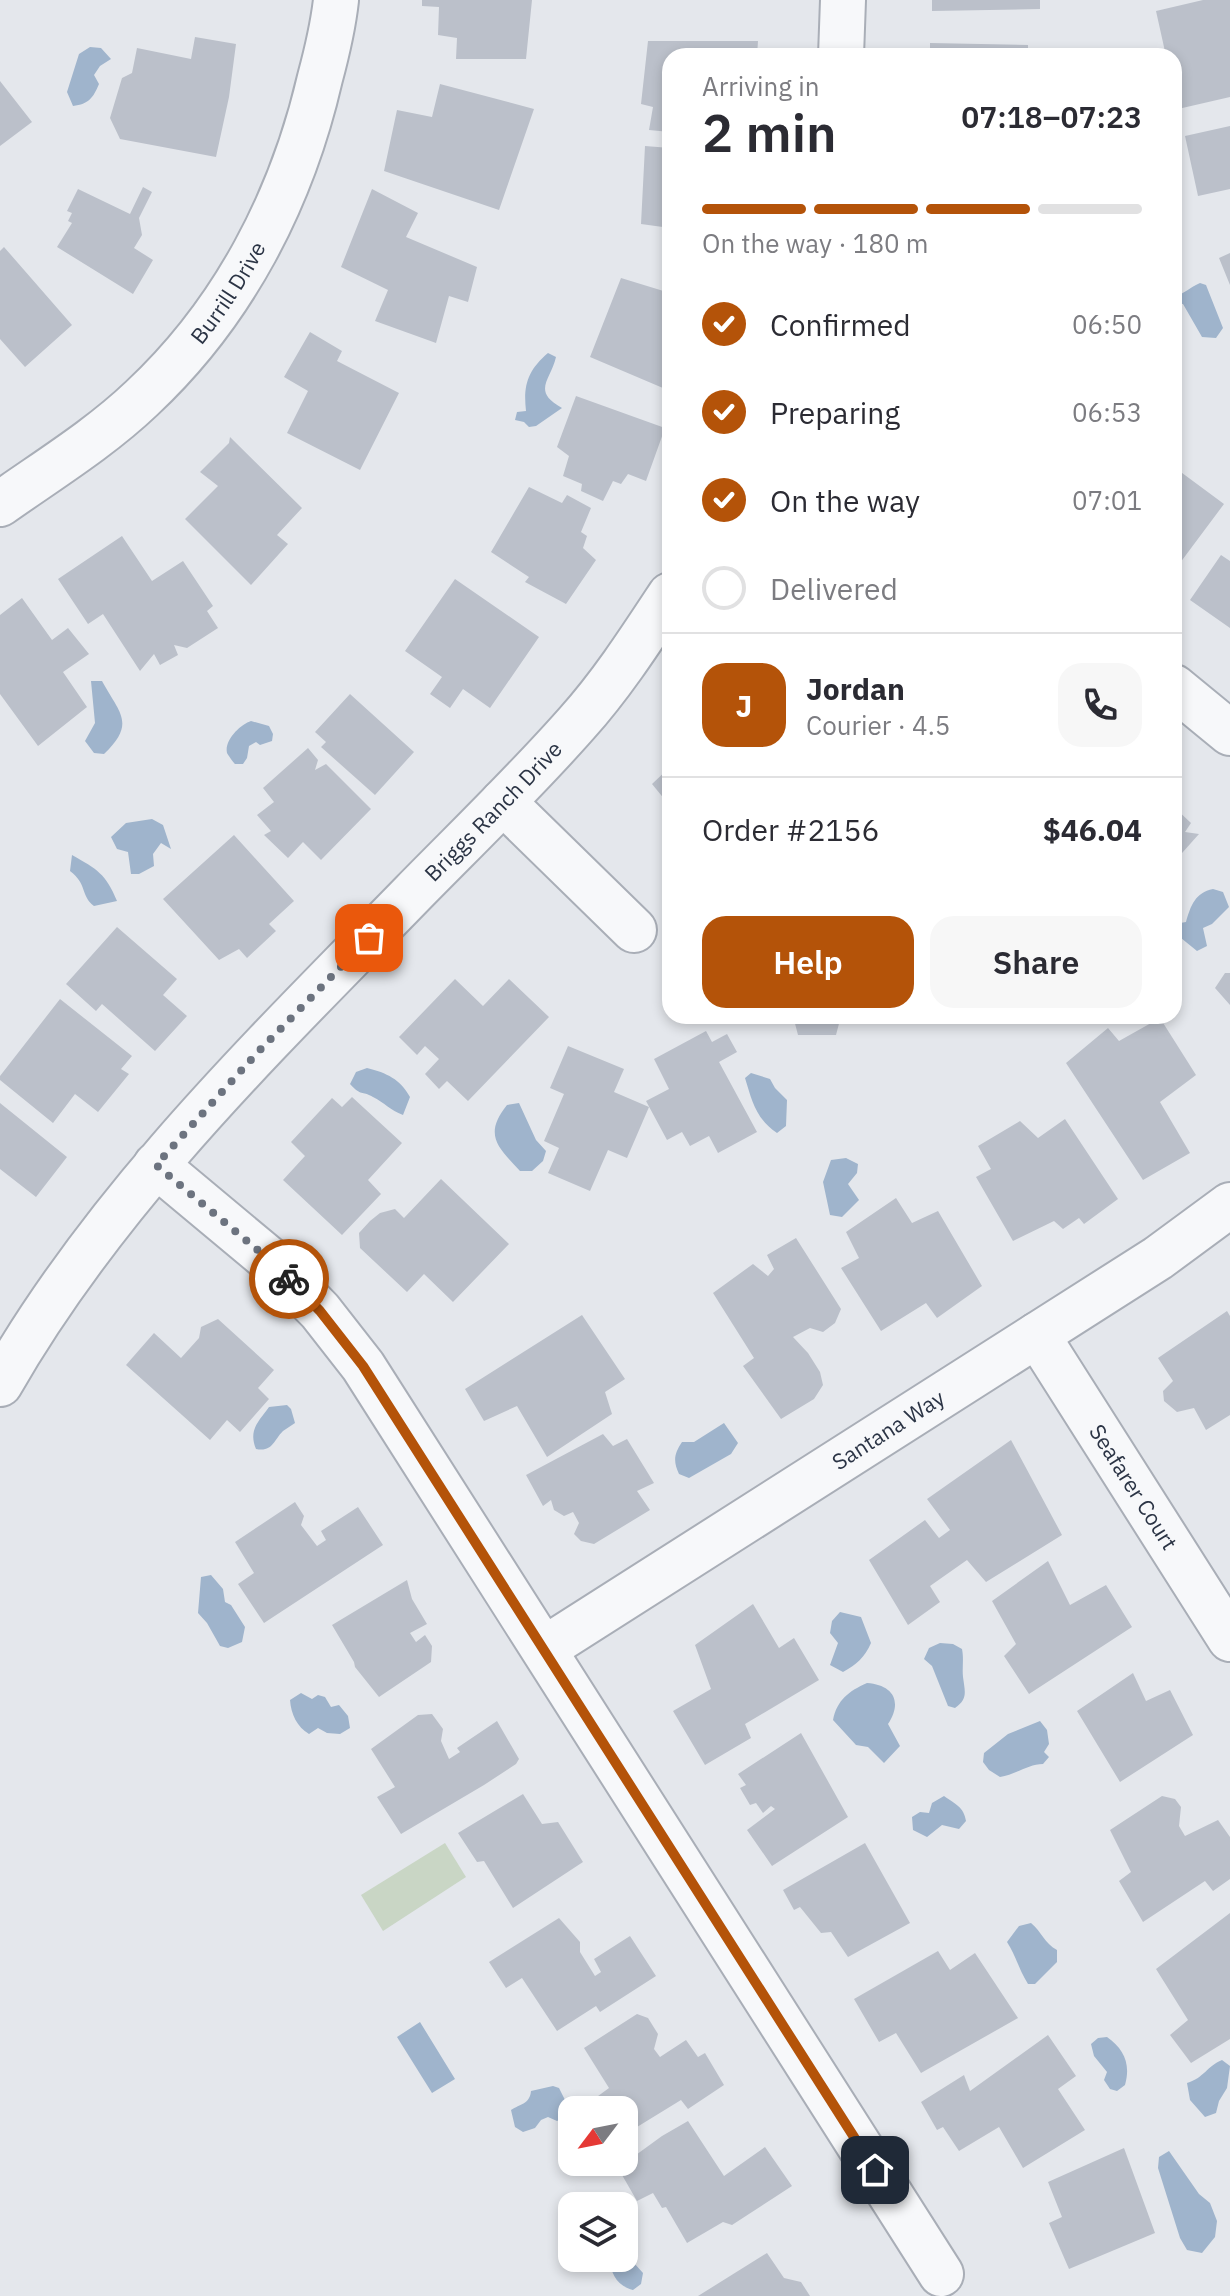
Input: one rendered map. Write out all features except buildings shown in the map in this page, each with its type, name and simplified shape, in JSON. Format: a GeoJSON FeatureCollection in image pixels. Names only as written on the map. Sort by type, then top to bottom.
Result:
{"type":"FeatureCollection","features":[{"type":"Feature","properties":{"kind":"street","name":"Burrill Drive"},"geometry":{"type":"LineString","coordinates":[[0,504],[92,440],[142,398],[186,352],[226,299],[260,244],[288,186],[309,125],[334,22],[336,0]]}},
{"type":"Feature","properties":{"kind":"street"},"geometry":{"type":"LineString","coordinates":[[841,48],[843,0]]}},
{"type":"Feature","properties":{"kind":"street","name":"Briggs Ranch Drive"},"geometry":{"type":"LineString","coordinates":[[0,1384],[90,1250],[156,1165],[258,1052],[579,721],[627,661],[662,607]]}},
{"type":"Feature","properties":{"kind":"street"},"geometry":{"type":"LineString","coordinates":[[1182,694],[1230,733]]}},
{"type":"Feature","properties":{"kind":"street"},"geometry":{"type":"LineString","coordinates":[[503,802],[634,930]]}},
{"type":"Feature","properties":{"kind":"street"},"geometry":{"type":"LineString","coordinates":[[156,1165],[271,1261],[320,1311],[363,1366],[941,2274]]}},
{"type":"Feature","properties":{"kind":"street","name":"Santana Way"},"geometry":{"type":"LineString","coordinates":[[544,1649],[1158,1258],[1230,1205]]}},
{"type":"Feature","properties":{"kind":"street","name":"Seafarer Court"},"geometry":{"type":"LineString","coordinates":[[1037,1335],[1230,1639]]}},
{"type":"Feature","properties":{"kind":"green space"},"geometry":{"type":"Polygon","coordinates":[[[445,1843],[466,1877],[383,1931],[361,1895],[445,1843]]]}},
{"type":"Feature","properties":{"kind":"water"},"geometry":{"type":"Polygon","coordinates":[[[90,47],[101,48],[111,59],[100,66],[94,75],[99,84],[92,97],[83,104],[73,106],[67,92],[79,54],[90,47]]]}},
{"type":"Feature","properties":{"kind":"water"},"geometry":{"type":"Polygon","coordinates":[[[1200,283],[1206,285],[1223,328],[1216,338],[1202,337],[1182,304],[1182,293],[1200,283]]]}},
{"type":"Feature","properties":{"kind":"water"},"geometry":{"type":"Polygon","coordinates":[[[548,353],[556,357],[545,390],[547,396],[562,408],[536,426],[529,427],[515,420],[517,412],[526,411],[528,379],[548,353]]]}},
{"type":"Feature","properties":{"kind":"water"},"geometry":{"type":"Polygon","coordinates":[[[91,681],[102,681],[122,718],[120,734],[104,754],[94,753],[85,741],[95,723],[91,681]]]}},
{"type":"Feature","properties":{"kind":"water"},"geometry":{"type":"Polygon","coordinates":[[[251,721],[269,726],[272,741],[260,745],[256,742],[249,746],[243,764],[235,764],[227,753],[228,743],[238,729],[251,721]]]}},
{"type":"Feature","properties":{"kind":"water"},"geometry":{"type":"Polygon","coordinates":[[[152,819],[163,825],[171,849],[161,843],[153,854],[154,866],[139,874],[131,874],[128,852],[117,849],[111,837],[126,823],[152,819]]]}},
{"type":"Feature","properties":{"kind":"water"},"geometry":{"type":"Polygon","coordinates":[[[72,855],[100,873],[117,901],[94,906],[90,902],[70,871],[72,855]]]}},
{"type":"Feature","properties":{"kind":"water"},"geometry":{"type":"Polygon","coordinates":[[[1213,889],[1223,892],[1229,907],[1212,924],[1203,928],[1207,946],[1197,951],[1182,939],[1182,923],[1186,922],[1202,893],[1213,889]]]}},
{"type":"Feature","properties":{"kind":"water"},"geometry":{"type":"Polygon","coordinates":[[[367,1068],[392,1078],[406,1091],[410,1097],[403,1115],[350,1084],[356,1072],[367,1068]]]}},
{"type":"Feature","properties":{"kind":"water"},"geometry":{"type":"Polygon","coordinates":[[[751,1073],[770,1079],[787,1100],[786,1126],[777,1133],[759,1116],[745,1078],[751,1073]]]}},
{"type":"Feature","properties":{"kind":"water"},"geometry":{"type":"Polygon","coordinates":[[[519,1103],[536,1140],[546,1151],[543,1161],[532,1171],[520,1171],[496,1140],[500,1115],[507,1105],[519,1103]]]}},
{"type":"Feature","properties":{"kind":"water"},"geometry":{"type":"Polygon","coordinates":[[[846,1158],[858,1164],[857,1173],[848,1184],[859,1200],[842,1217],[830,1215],[823,1182],[831,1160],[846,1158]]]}},
{"type":"Feature","properties":{"kind":"water"},"geometry":{"type":"Polygon","coordinates":[[[287,1405],[295,1423],[269,1447],[256,1449],[254,1431],[269,1407],[287,1405]]]}},
{"type":"Feature","properties":{"kind":"water"},"geometry":{"type":"Polygon","coordinates":[[[724,1423],[738,1443],[731,1454],[689,1478],[679,1474],[675,1458],[682,1442],[694,1442],[724,1423]]]}},
{"type":"Feature","properties":{"kind":"water"},"geometry":{"type":"Polygon","coordinates":[[[211,1575],[223,1589],[225,1602],[231,1605],[245,1627],[242,1642],[228,1648],[220,1646],[198,1613],[201,1577],[211,1575]]]}},
{"type":"Feature","properties":{"kind":"water"},"geometry":{"type":"Polygon","coordinates":[[[840,1612],[861,1617],[871,1643],[860,1660],[843,1672],[830,1665],[838,1643],[830,1633],[832,1621],[840,1612]]]}},
{"type":"Feature","properties":{"kind":"water"},"geometry":{"type":"Polygon","coordinates":[[[940,1643],[953,1644],[962,1649],[965,1695],[955,1708],[948,1706],[932,1666],[924,1659],[929,1648],[940,1643]]]}},
{"type":"Feature","properties":{"kind":"water"},"geometry":{"type":"Polygon","coordinates":[[[867,1683],[883,1687],[895,1701],[888,1724],[900,1746],[884,1763],[868,1747],[856,1745],[833,1720],[837,1707],[845,1697],[867,1683]]]}},
{"type":"Feature","properties":{"kind":"water"},"geometry":{"type":"Polygon","coordinates":[[[301,1693],[312,1699],[318,1695],[325,1697],[331,1707],[339,1705],[348,1716],[350,1728],[340,1734],[327,1733],[318,1728],[309,1734],[295,1720],[290,1700],[301,1693]]]}},
{"type":"Feature","properties":{"kind":"water"},"geometry":{"type":"Polygon","coordinates":[[[1040,1721],[1047,1730],[1049,1744],[1044,1752],[1049,1757],[1043,1764],[1000,1777],[989,1770],[983,1762],[984,1753],[1008,1734],[1040,1721]]]}},
{"type":"Feature","properties":{"kind":"water"},"geometry":{"type":"Polygon","coordinates":[[[944,1796],[963,1812],[966,1821],[959,1829],[942,1825],[927,1837],[913,1830],[912,1817],[920,1812],[929,1813],[932,1803],[944,1796]]]}},
{"type":"Feature","properties":{"kind":"water"},"geometry":{"type":"Polygon","coordinates":[[[1031,1923],[1057,1950],[1057,1962],[1035,1984],[1028,1984],[1007,1942],[1019,1926],[1031,1923]]]}},
{"type":"Feature","properties":{"kind":"water"},"geometry":{"type":"Polygon","coordinates":[[[420,2022],[455,2079],[432,2093],[397,2037],[420,2022]]]}},
{"type":"Feature","properties":{"kind":"water"},"geometry":{"type":"Polygon","coordinates":[[[1107,2037],[1122,2052],[1126,2064],[1125,2085],[1117,2091],[1110,2089],[1104,2080],[1107,2072],[1094,2056],[1091,2044],[1098,2038],[1107,2037]]]}},
{"type":"Feature","properties":{"kind":"water"},"geometry":{"type":"Polygon","coordinates":[[[1222,2060],[1230,2066],[1227,2088],[1216,2113],[1205,2117],[1190,2100],[1187,2083],[1222,2060]]]}},
{"type":"Feature","properties":{"kind":"water"},"geometry":{"type":"Polygon","coordinates":[[[553,2086],[559,2088],[563,2096],[558,2096],[558,2120],[548,2117],[535,2128],[523,2132],[515,2127],[511,2110],[527,2101],[531,2091],[553,2086]]]}},
{"type":"Feature","properties":{"kind":"water"},"geometry":{"type":"Polygon","coordinates":[[[1169,2151],[1199,2194],[1210,2203],[1217,2221],[1215,2237],[1202,2253],[1187,2250],[1180,2238],[1158,2168],[1159,2157],[1169,2151]]]}},
{"type":"Feature","properties":{"kind":"water"},"geometry":{"type":"Polygon","coordinates":[[[638,2267],[643,2273],[641,2284],[633,2290],[616,2278],[613,2272],[638,2272],[638,2267]]]}},
{"type":"Feature","properties":{"kind":"way so far"},"geometry":{"type":"LineString","coordinates":[[289,1279],[156,1165],[258,1052],[369,938]]}},
{"type":"Feature","properties":{"kind":"route"},"geometry":{"type":"LineString","coordinates":[[289,1279],[320,1311],[363,1366],[875,2170]]}}]}
